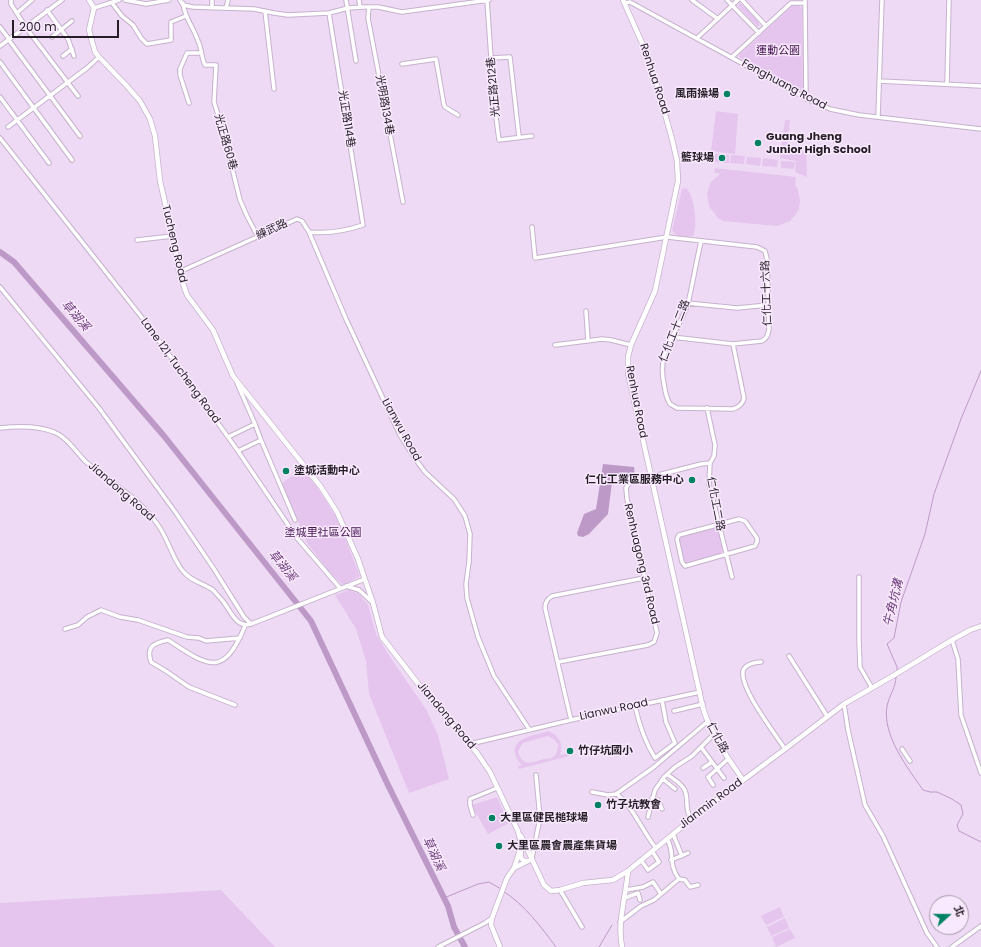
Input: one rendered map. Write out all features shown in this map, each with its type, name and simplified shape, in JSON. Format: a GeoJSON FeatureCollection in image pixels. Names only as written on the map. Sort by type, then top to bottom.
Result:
{"type":"FeatureCollection","features":[{"type":"Feature","properties":{"kind":"street"},"geometry":{"type":"LineString","coordinates":[[11,0],[11,4],[25,27],[78,96]]}},
{"type":"Feature","properties":{"kind":"street"},"geometry":{"type":"LineString","coordinates":[[17,13],[32,0]]}},
{"type":"Feature","properties":{"kind":"street"},"geometry":{"type":"LineString","coordinates":[[0,46],[60,0]]}},
{"type":"Feature","properties":{"kind":"street"},"geometry":{"type":"LineString","coordinates":[[89,0],[94,8],[119,0]]}},
{"type":"Feature","properties":{"kind":"street"},"geometry":{"type":"LineString","coordinates":[[125,0],[146,4],[169,0]]}},
{"type":"Feature","properties":{"kind":"street"},"geometry":{"type":"LineString","coordinates":[[181,0],[186,16],[194,29],[201,54],[187,53],[180,69],[180,75],[190,103]]}},
{"type":"Feature","properties":{"kind":"street"},"geometry":{"type":"LineString","coordinates":[[212,0],[212,8]]}},
{"type":"Feature","properties":{"kind":"street"},"geometry":{"type":"LineString","coordinates":[[226,8],[228,0]]}},
{"type":"Feature","properties":{"kind":"street"},"geometry":{"type":"LineString","coordinates":[[346,0],[356,61]]}},
{"type":"Feature","properties":{"kind":"street"},"geometry":{"type":"LineString","coordinates":[[359,0],[360,7]]}},
{"type":"Feature","properties":{"kind":"street"},"geometry":{"type":"LineString","coordinates":[[183,5],[193,7],[254,9],[288,15],[329,13],[360,7],[378,7],[402,12],[488,0]]}},
{"type":"Feature","properties":{"kind":"street","name":"光正路212巷"},"geometry":{"type":"LineString","coordinates":[[488,0],[491,58],[499,140],[532,136]]}},
{"type":"Feature","properties":{"kind":"street"},"geometry":{"type":"LineString","coordinates":[[692,0],[718,19]]}},
{"type":"Feature","properties":{"kind":"street"},"geometry":{"type":"LineString","coordinates":[[727,0],[759,33]]}},
{"type":"Feature","properties":{"kind":"street"},"geometry":{"type":"LineString","coordinates":[[697,38],[738,0]]}},
{"type":"Feature","properties":{"kind":"street"},"geometry":{"type":"LineString","coordinates":[[742,0],[766,26]]}},
{"type":"Feature","properties":{"kind":"street"},"geometry":{"type":"LineString","coordinates":[[878,118],[882,0]]}},
{"type":"Feature","properties":{"kind":"street"},"geometry":{"type":"LineString","coordinates":[[947,84],[949,0]]}},
{"type":"Feature","properties":{"kind":"street","name":"Fenghuang Road"},"geometry":{"type":"LineString","coordinates":[[625,1],[630,2],[697,38],[806,99],[830,109],[878,118],[981,129]]}},
{"type":"Feature","properties":{"kind":"street","name":"Renhua Road"},"geometry":{"type":"LineString","coordinates":[[625,1],[650,61],[677,161],[678,181],[653,298],[631,345],[628,357],[628,373],[700,692]]}},
{"type":"Feature","properties":{"kind":"street"},"geometry":{"type":"LineString","coordinates":[[732,57],[759,33],[789,2],[805,2],[806,99]]}},
{"type":"Feature","properties":{"kind":"street"},"geometry":{"type":"LineString","coordinates":[[112,3],[122,16],[134,25],[141,38],[147,44],[171,40],[171,22],[186,16]]}},
{"type":"Feature","properties":{"kind":"street","name":"光明路134巷"},"geometry":{"type":"LineString","coordinates":[[369,7],[368,18],[402,202]]}},
{"type":"Feature","properties":{"kind":"street","name":"Tucheng Road"},"geometry":{"type":"LineString","coordinates":[[94,8],[89,30],[95,52],[140,101],[150,119],[155,136],[160,181],[173,236],[179,272],[187,295],[216,336],[236,380],[321,487],[342,520],[365,579]]}},
{"type":"Feature","properties":{"kind":"street"},"geometry":{"type":"LineString","coordinates":[[47,10],[68,39],[74,56]]}},
{"type":"Feature","properties":{"kind":"street"},"geometry":{"type":"LineString","coordinates":[[265,11],[274,89]]}},
{"type":"Feature","properties":{"kind":"street","name":"光正路114巷"},"geometry":{"type":"LineString","coordinates":[[309,232],[320,233],[347,230],[363,225],[329,13]]}},
{"type":"Feature","properties":{"kind":"street"},"geometry":{"type":"LineString","coordinates":[[52,37],[72,21]]}},
{"type":"Feature","properties":{"kind":"street"},"geometry":{"type":"LineString","coordinates":[[0,26],[80,136]]}},
{"type":"Feature","properties":{"kind":"street"},"geometry":{"type":"LineString","coordinates":[[63,56],[72,49]]}},
{"type":"Feature","properties":{"kind":"street","name":"光正路60巷"},"geometry":{"type":"LineString","coordinates":[[201,54],[201,59],[205,65],[216,65],[214,102],[223,131],[240,200],[258,237]]}},
{"type":"Feature","properties":{"kind":"street"},"geometry":{"type":"LineString","coordinates":[[491,58],[510,56],[519,137]]}},
{"type":"Feature","properties":{"kind":"street"},"geometry":{"type":"LineString","coordinates":[[8,127],[99,57]]}},
{"type":"Feature","properties":{"kind":"street"},"geometry":{"type":"LineString","coordinates":[[402,64],[436,60],[445,108],[458,115]]}},
{"type":"Feature","properties":{"kind":"street"},"geometry":{"type":"LineString","coordinates":[[0,62],[72,160]]}},
{"type":"Feature","properties":{"kind":"street"},"geometry":{"type":"LineString","coordinates":[[879,81],[981,86]]}},
{"type":"Feature","properties":{"kind":"street"},"geometry":{"type":"LineString","coordinates":[[0,97],[49,163]]}},
{"type":"Feature","properties":{"kind":"street","name":"Lane 121, Tucheng Road"},"geometry":{"type":"LineString","coordinates":[[0,138],[147,324],[238,451],[297,538],[339,588]]}},
{"type":"Feature","properties":{"kind":"street","name":"練武路"},"geometry":{"type":"LineString","coordinates":[[179,272],[297,219],[302,220],[309,232]]}},
{"type":"Feature","properties":{"kind":"street","name":"仁化工十六路"},"geometry":{"type":"LineString","coordinates":[[532,227],[535,258],[667,237],[701,242],[757,247],[765,251],[767,259],[768,305],[768,332],[766,339],[758,342],[733,344],[672,337]]}},
{"type":"Feature","properties":{"kind":"street","name":"Lianwu Road"},"geometry":{"type":"LineString","coordinates":[[309,232],[346,319],[400,435],[425,472],[454,499],[465,516],[470,534],[470,562],[466,584],[467,598],[478,637],[494,676],[529,730]]}},
{"type":"Feature","properties":{"kind":"street"},"geometry":{"type":"LineString","coordinates":[[136,240],[173,236]]}},
{"type":"Feature","properties":{"kind":"street","name":"仁化工十二路"},"geometry":{"type":"LineString","coordinates":[[701,242],[687,303],[663,355],[661,366],[662,376],[668,402],[675,407],[733,409],[740,406],[743,395],[733,344]]}},
{"type":"Feature","properties":{"kind":"street"},"geometry":{"type":"LineString","coordinates":[[0,287],[99,408],[176,512],[214,569],[244,618],[251,624]]}},
{"type":"Feature","properties":{"kind":"street"},"geometry":{"type":"LineString","coordinates":[[687,303],[737,308],[768,305]]}},
{"type":"Feature","properties":{"kind":"street"},"geometry":{"type":"LineString","coordinates":[[586,311],[588,341]]}},
{"type":"Feature","properties":{"kind":"street"},"geometry":{"type":"LineString","coordinates":[[555,345],[611,340],[631,345]]}},
{"type":"Feature","properties":{"kind":"street"},"geometry":{"type":"LineString","coordinates":[[236,380],[256,424],[261,440],[295,520]]}},
{"type":"Feature","properties":{"kind":"street","name":"仁化工二路"},"geometry":{"type":"LineString","coordinates":[[707,408],[715,444],[714,456],[710,463],[709,480],[732,577]]}},
{"type":"Feature","properties":{"kind":"street"},"geometry":{"type":"LineString","coordinates":[[228,437],[256,424]]}},
{"type":"Feature","properties":{"kind":"street","name":"Jiandong Road"},"geometry":{"type":"LineString","coordinates":[[0,428],[20,427],[46,430],[62,437],[85,460],[158,524],[182,570],[189,578],[212,590],[223,601],[234,617],[245,626]]}},
{"type":"Feature","properties":{"kind":"street"},"geometry":{"type":"LineString","coordinates":[[238,451],[261,440]]}},
{"type":"Feature","properties":{"kind":"street","name":"Renhuagong 3rd Road"},"geometry":{"type":"LineString","coordinates":[[558,662],[648,645],[654,642],[657,633],[625,491],[631,482],[700,464],[710,463]]}},
{"type":"Feature","properties":{"kind":"street"},"geometry":{"type":"LineString","coordinates":[[739,519],[744,520],[757,538],[755,546],[685,566],[682,562],[677,539],[679,535],[719,524],[739,519]]}},
{"type":"Feature","properties":{"kind":"street"},"geometry":{"type":"LineString","coordinates":[[859,577],[860,667],[872,688]]}},
{"type":"Feature","properties":{"kind":"street"},"geometry":{"type":"LineString","coordinates":[[571,720],[545,604],[552,596],[644,578]]}},
{"type":"Feature","properties":{"kind":"street"},"geometry":{"type":"LineString","coordinates":[[234,705],[189,687],[150,662],[148,653],[150,647],[168,640],[201,660],[214,663],[222,661],[230,654],[240,638],[245,626],[365,579]]}},
{"type":"Feature","properties":{"kind":"street","name":"Jiandong Road"},"geometry":{"type":"LineString","coordinates":[[365,579],[377,624],[383,640],[450,722],[470,744],[487,767],[524,841],[529,859],[535,866]]}},
{"type":"Feature","properties":{"kind":"street"},"geometry":{"type":"LineString","coordinates":[[345,586],[359,590],[372,603]]}},
{"type":"Feature","properties":{"kind":"street"},"geometry":{"type":"LineString","coordinates":[[65,629],[78,625],[87,617],[101,610],[120,617],[138,620],[187,637],[206,640],[240,638]]}},
{"type":"Feature","properties":{"kind":"street","name":"Jianmin Road"},"geometry":{"type":"LineString","coordinates":[[560,890],[583,883],[613,880],[628,871],[691,819],[844,704],[952,640],[981,626]]}},
{"type":"Feature","properties":{"kind":"street"},"geometry":{"type":"LineString","coordinates":[[952,640],[958,659],[961,715],[981,773]]}},
{"type":"Feature","properties":{"kind":"street"},"geometry":{"type":"LineString","coordinates":[[789,656],[827,716]]}},
{"type":"Feature","properties":{"kind":"street"},"geometry":{"type":"LineString","coordinates":[[761,662],[748,666],[744,669],[743,672],[746,685],[751,698],[785,749]]}},
{"type":"Feature","properties":{"kind":"street","name":"Lianwu Road"},"geometry":{"type":"LineString","coordinates":[[470,744],[700,692]]}},
{"type":"Feature","properties":{"kind":"street","name":"仁化路"},"geometry":{"type":"LineString","coordinates":[[700,692],[708,722],[728,759],[743,780]]}},
{"type":"Feature","properties":{"kind":"street"},"geometry":{"type":"LineString","coordinates":[[635,706],[648,747],[655,758],[675,743],[666,722],[662,700]]}},
{"type":"Feature","properties":{"kind":"street"},"geometry":{"type":"LineString","coordinates":[[674,711],[702,704]]}},
{"type":"Feature","properties":{"kind":"street"},"geometry":{"type":"LineString","coordinates":[[844,704],[864,805],[881,831],[928,933],[937,947]]}},
{"type":"Feature","properties":{"kind":"street"},"geometry":{"type":"LineString","coordinates":[[592,792],[608,795],[616,794],[654,767],[708,722]]}},
{"type":"Feature","properties":{"kind":"street"},"geometry":{"type":"LineString","coordinates":[[648,817],[655,790],[663,779],[667,774],[692,756],[714,734]]}},
{"type":"Feature","properties":{"kind":"street"},"geometry":{"type":"LineString","coordinates":[[701,747],[724,778]]}},
{"type":"Feature","properties":{"kind":"street"},"geometry":{"type":"LineString","coordinates":[[902,749],[910,761]]}},
{"type":"Feature","properties":{"kind":"street"},"geometry":{"type":"LineString","coordinates":[[713,785],[708,777],[716,768],[728,759]]}},
{"type":"Feature","properties":{"kind":"street"},"geometry":{"type":"LineString","coordinates":[[703,768],[712,762]]}},
{"type":"Feature","properties":{"kind":"street"},"geometry":{"type":"LineString","coordinates":[[667,774],[684,788],[686,793],[687,812],[691,819]]}},
{"type":"Feature","properties":{"kind":"street"},"geometry":{"type":"LineString","coordinates":[[514,868],[529,859],[540,818],[536,775]]}},
{"type":"Feature","properties":{"kind":"street"},"geometry":{"type":"LineString","coordinates":[[663,779],[675,789]]}},
{"type":"Feature","properties":{"kind":"street"},"geometry":{"type":"LineString","coordinates":[[473,815],[470,799],[497,788]]}},
{"type":"Feature","properties":{"kind":"street"},"geometry":{"type":"LineString","coordinates":[[616,794],[620,795],[626,803],[654,850],[659,862],[648,870],[641,860]]}},
{"type":"Feature","properties":{"kind":"street"},"geometry":{"type":"LineString","coordinates":[[652,798],[658,800],[662,809]]}},
{"type":"Feature","properties":{"kind":"street","name":"Jiandong Road"},"geometry":{"type":"LineString","coordinates":[[492,918],[507,878],[514,868],[520,847],[518,831]]}},
{"type":"Feature","properties":{"kind":"street"},"geometry":{"type":"LineString","coordinates":[[673,834],[682,856]]}},
{"type":"Feature","properties":{"kind":"street"},"geometry":{"type":"LineString","coordinates":[[667,839],[673,852],[671,860],[675,874],[679,879],[684,880],[690,886],[698,885]]}},
{"type":"Feature","properties":{"kind":"street"},"geometry":{"type":"LineString","coordinates":[[520,847],[522,860],[529,859]]}},
{"type":"Feature","properties":{"kind":"street"},"geometry":{"type":"LineString","coordinates":[[521,855],[526,852],[532,865],[535,866],[548,890],[551,892],[560,890],[582,928]]}},
{"type":"Feature","properties":{"kind":"street"},"geometry":{"type":"LineString","coordinates":[[671,860],[688,853]]}},
{"type":"Feature","properties":{"kind":"street"},"geometry":{"type":"LineString","coordinates":[[622,947],[620,938],[620,922],[625,898],[628,871]]}},
{"type":"Feature","properties":{"kind":"street"},"geometry":{"type":"LineString","coordinates":[[620,922],[661,894],[679,879]]}},
{"type":"Feature","properties":{"kind":"street"},"geometry":{"type":"LineString","coordinates":[[626,890],[638,888],[653,882],[661,894]]}},
{"type":"Feature","properties":{"kind":"street"},"geometry":{"type":"LineString","coordinates":[[638,888],[640,900]]}},
{"type":"Feature","properties":{"kind":"street"},"geometry":{"type":"LineString","coordinates":[[625,898],[638,893]]}},
{"type":"Feature","properties":{"kind":"street"},"geometry":{"type":"LineString","coordinates":[[438,947],[492,918]]}},
{"type":"Feature","properties":{"kind":"street"},"geometry":{"type":"LineString","coordinates":[[492,918],[491,925],[500,947]]}},
{"type":"Feature","properties":{"kind":"street"},"geometry":{"type":"LineString","coordinates":[[952,947],[981,926]]}},
{"type":"Feature","properties":{"kind":"green space"},"geometry":{"type":"Polygon","coordinates":[[[740,3],[759,22],[759,26],[757,26],[739,7],[738,5],[740,3]]]}},
{"type":"Feature","properties":{"kind":"green space","name":"運動公園"},"geometry":{"type":"Polygon","coordinates":[[[799,5],[802,8],[803,88],[800,91],[739,57],[739,55],[792,6],[799,5]]]}},
{"type":"Feature","properties":{"kind":"green space"},"geometry":{"type":"Polygon","coordinates":[[[716,111],[738,114],[735,154],[711,151],[716,111]]]}},
{"type":"Feature","properties":{"kind":"green space"},"geometry":{"type":"Polygon","coordinates":[[[785,120],[790,120],[787,149],[806,151],[807,177],[795,172],[796,161],[780,158],[785,120]]]}},
{"type":"Feature","properties":{"kind":"green space","name":"籃球場"},"geometry":{"type":"Polygon","coordinates":[[[715,154],[729,155],[729,163],[714,162],[715,154]]]}},
{"type":"Feature","properties":{"kind":"green space","name":"籃球場"},"geometry":{"type":"Polygon","coordinates":[[[731,155],[745,156],[744,164],[730,163],[731,155]]]}},
{"type":"Feature","properties":{"kind":"green space","name":"籃球場"},"geometry":{"type":"Polygon","coordinates":[[[747,157],[761,158],[760,166],[746,164],[747,157]]]}},
{"type":"Feature","properties":{"kind":"green space"},"geometry":{"type":"Polygon","coordinates":[[[763,158],[778,160],[777,167],[762,166],[763,158]]]}},
{"type":"Feature","properties":{"kind":"green space"},"geometry":{"type":"Polygon","coordinates":[[[781,161],[795,162],[794,169],[781,168],[781,161]]]}},
{"type":"Feature","properties":{"kind":"green space"},"geometry":{"type":"Polygon","coordinates":[[[715,168],[796,177],[795,184],[800,200],[799,209],[790,221],[777,226],[723,221],[718,218],[709,206],[707,194],[711,182],[719,175],[719,173],[714,173],[715,168]]]}},
{"type":"Feature","properties":{"kind":"green space"},"geometry":{"type":"Polygon","coordinates":[[[686,188],[692,197],[695,211],[695,231],[693,236],[684,237],[679,236],[672,230],[682,189],[686,188]]]}},
{"type":"Feature","properties":{"kind":"green space","name":"塗城里社區公園"},"geometry":{"type":"Polygon","coordinates":[[[302,469],[317,487],[338,520],[360,576],[343,585],[328,570],[307,543],[282,483],[302,469]]]}},
{"type":"Feature","properties":{"kind":"green space"},"geometry":{"type":"Polygon","coordinates":[[[715,527],[718,530],[723,551],[722,554],[687,563],[680,551],[680,537],[715,527]]]}},
{"type":"Feature","properties":{"kind":"green space"},"geometry":{"type":"Polygon","coordinates":[[[349,590],[359,594],[368,605],[376,634],[426,709],[438,735],[449,779],[409,793],[369,694],[366,661],[356,629],[335,595],[349,590]]]}},
{"type":"Feature","properties":{"kind":"green space"},"geometry":{"type":"Polygon","coordinates":[[[548,731],[560,740],[560,755],[568,753],[569,756],[519,769],[518,766],[522,765],[515,754],[517,744],[521,740],[548,731]],[[548,736],[523,743],[518,751],[522,760],[525,762],[535,762],[553,757],[558,748],[555,740],[548,736]]]}},
{"type":"Feature","properties":{"kind":"green space","name":"大里區健民槌球場"},"geometry":{"type":"Polygon","coordinates":[[[497,797],[509,823],[488,834],[472,805],[497,797]]]}},
{"type":"Feature","properties":{"kind":"green space"},"geometry":{"type":"Polygon","coordinates":[[[221,890],[275,947],[0,947],[0,903],[221,890]]]}},
{"type":"Feature","properties":{"kind":"green space"},"geometry":{"type":"Polygon","coordinates":[[[780,907],[784,917],[766,925],[761,916],[780,907]]]}},
{"type":"Feature","properties":{"kind":"green space"},"geometry":{"type":"Polygon","coordinates":[[[785,918],[789,928],[771,936],[767,927],[785,918]]]}},
{"type":"Feature","properties":{"kind":"green space"},"geometry":{"type":"Polygon","coordinates":[[[790,929],[795,938],[776,947],[772,937],[790,929]]]}},
{"type":"Feature","properties":{"kind":"shaded area"},"geometry":{"type":"Polygon","coordinates":[[[603,464],[634,467],[635,476],[617,476],[612,482],[608,514],[589,534],[583,537],[578,536],[577,533],[584,514],[596,509],[603,464]]]}},
{"type":"Feature","properties":{"kind":"waterway","name":"草湖溪"},"geometry":{"type":"LineString","coordinates":[[0,252],[14,262],[164,436],[311,621],[387,783],[448,906],[454,927],[465,947]]}},
{"type":"Feature","properties":{"kind":"waterway","name":"牛角坑溝"},"geometry":{"type":"LineString","coordinates":[[897,671],[897,667],[887,644],[894,638],[901,602],[925,534],[934,494],[961,419],[981,371]]}},
{"type":"Feature","properties":{"kind":"waterway","name":"牛角坑溝"},"geometry":{"type":"LineString","coordinates":[[896,677],[887,706],[886,717],[888,728],[897,750],[923,790],[937,792],[961,805],[963,814],[957,825],[959,831],[981,842]]}},
{"type":"Feature","properties":{"kind":"waterway"},"geometry":{"type":"LineString","coordinates":[[444,898],[478,884],[489,882],[501,889]]}},
{"type":"Feature","properties":{"kind":"waterway"},"geometry":{"type":"LineString","coordinates":[[503,891],[525,910],[556,947]]}},
{"type":"Feature","properties":{"kind":"waterway"},"geometry":{"type":"LineString","coordinates":[[599,947],[612,925]]}},
{"type":"Feature","properties":{"kind":"place","name":"風雨操場"},"geometry":{"type":"Point","coordinates":[727,94]}},
{"type":"Feature","properties":{"kind":"place","name":"Guang Jheng Junior High School"},"geometry":{"type":"Point","coordinates":[758,143]}},
{"type":"Feature","properties":{"kind":"place","name":"籃球場"},"geometry":{"type":"Point","coordinates":[722,158]}},
{"type":"Feature","properties":{"kind":"place","name":"塗城活動中心"},"geometry":{"type":"Point","coordinates":[286,471]}},
{"type":"Feature","properties":{"kind":"place","name":"仁化工業區服務中心"},"geometry":{"type":"Point","coordinates":[692,480]}},
{"type":"Feature","properties":{"kind":"place","name":"竹仔坑國小"},"geometry":{"type":"Point","coordinates":[570,751]}},
{"type":"Feature","properties":{"kind":"place","name":"竹子坑教會"},"geometry":{"type":"Point","coordinates":[598,805]}},
{"type":"Feature","properties":{"kind":"place","name":"大里區健民槌球場"},"geometry":{"type":"Point","coordinates":[492,818]}},
{"type":"Feature","properties":{"kind":"place","name":"大里區農會農產集貨場"},"geometry":{"type":"Point","coordinates":[499,846]}}]}
